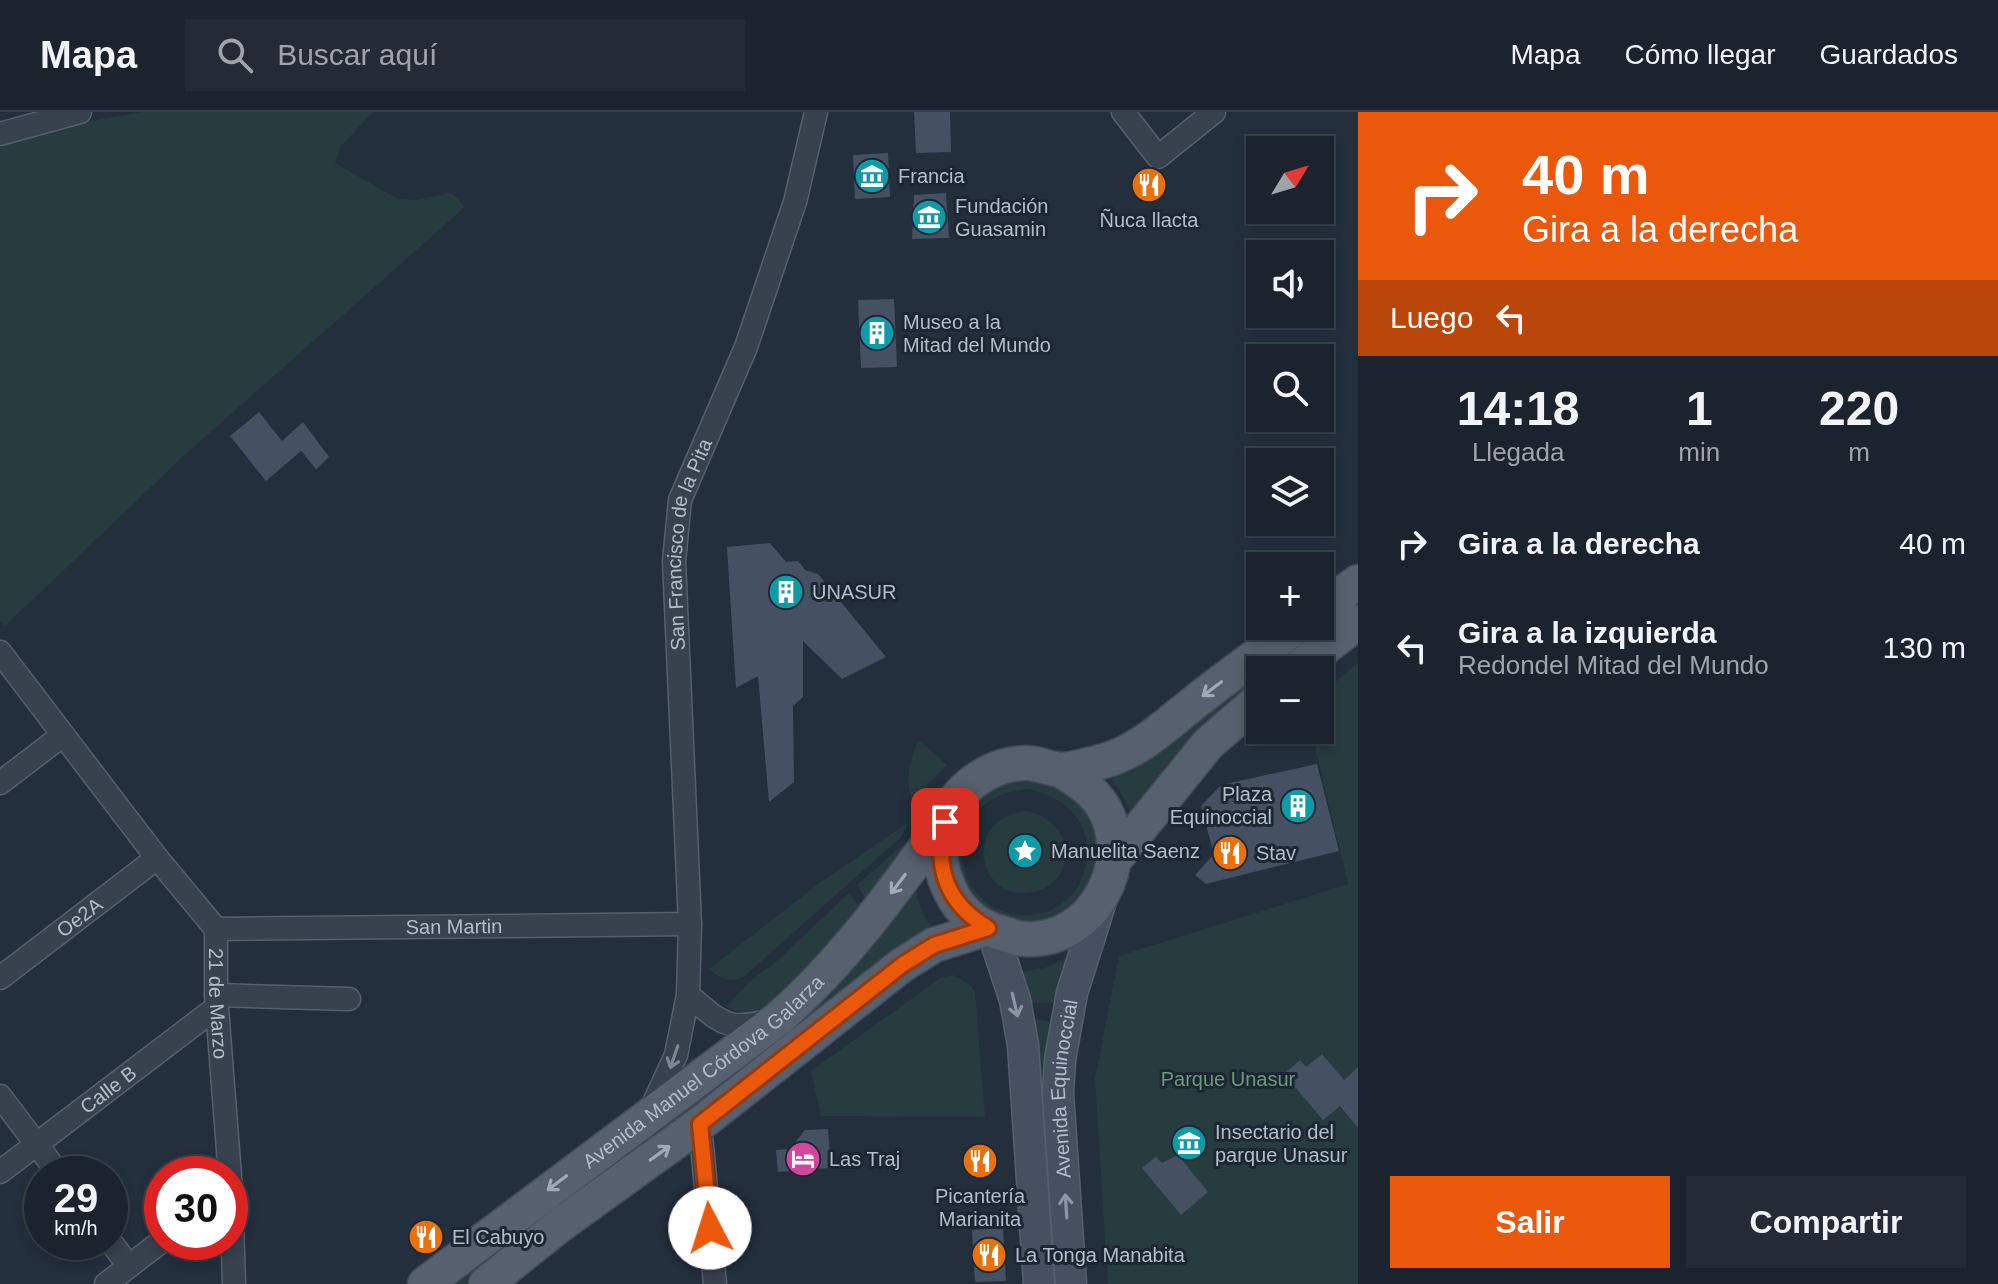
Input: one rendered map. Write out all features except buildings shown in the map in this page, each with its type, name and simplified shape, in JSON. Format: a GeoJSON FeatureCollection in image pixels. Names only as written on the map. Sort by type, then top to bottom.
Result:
{"type":"FeatureCollection","features":[{"type":"Feature","properties":{"kind":"main road"},"geometry":{"type":"LineString","coordinates":[[1334,599],[1358,582]]}},
{"type":"Feature","properties":{"kind":"main road"},"geometry":{"type":"LineString","coordinates":[[1314,656],[1358,622]]}},
{"type":"Feature","properties":{"kind":"main road"},"geometry":{"type":"LineString","coordinates":[[1061,770],[1106,760],[1140,745],[1279,640]]}},
{"type":"Feature","properties":{"kind":"main road"},"geometry":{"type":"LineString","coordinates":[[1115,859],[1200,753],[1246,712]]}},
{"type":"Feature","properties":{"kind":"main road"},"geometry":{"type":"LineString","coordinates":[[1030,763],[1061,770],[1084,785],[1102,806],[1113,831],[1115,859],[1102,898],[1082,920],[1055,935],[1026,939],[990,929],[972,919],[957,903],[947,885],[941,864],[940,843],[945,822],[960,794],[973,782],[999,768],[1030,763]]}},
{"type":"Feature","properties":{"kind":"main road","name":"Avenida Manuel Córdova Galarza"},"geometry":{"type":"LineString","coordinates":[[425,1284],[778,1019],[853,944],[945,822]]}},
{"type":"Feature","properties":{"kind":"main road","name":"Avenida Equinoccial"},"geometry":{"type":"LineString","coordinates":[[1071,1284],[1058,1093],[1060,1060],[1072,993],[1102,898]]}},
{"type":"Feature","properties":{"kind":"main road","name":"Avenida Manuel Córdova Galarza"},"geometry":{"type":"LineString","coordinates":[[486,1284],[560,1225],[700,1124],[902,965],[934,945],[990,929]]}},
{"type":"Feature","properties":{"kind":"main road","name":"Avenida Equinoccial"},"geometry":{"type":"LineString","coordinates":[[990,929],[1015,1000],[1023,1045],[1039,1284]]}},
{"type":"Feature","properties":{"kind":"street"},"geometry":{"type":"LineString","coordinates":[[0,134],[80,112]]}},
{"type":"Feature","properties":{"kind":"street","name":"San Francisco de la Pita"},"geometry":{"type":"LineString","coordinates":[[648,1114],[676,1055],[688,995],[690,924],[674,561],[680,500],[746,347],[795,202],[816,112]]}},
{"type":"Feature","properties":{"kind":"street"},"geometry":{"type":"LineString","coordinates":[[1123,112],[1158,157],[1214,112]]}},
{"type":"Feature","properties":{"kind":"street","name":"21 de Marzo"},"geometry":{"type":"LineString","coordinates":[[0,652],[157,858],[216,929],[217,1001],[229,1156]]}},
{"type":"Feature","properties":{"kind":"street"},"geometry":{"type":"LineString","coordinates":[[0,783],[63,735]]}},
{"type":"Feature","properties":{"kind":"street","name":"Oe2A"},"geometry":{"type":"LineString","coordinates":[[0,978],[157,858]]}},
{"type":"Feature","properties":{"kind":"street","name":"San Martin"},"geometry":{"type":"LineString","coordinates":[[216,929],[690,924]]}},
{"type":"Feature","properties":{"kind":"street"},"geometry":{"type":"LineString","coordinates":[[688,995],[723,1023],[745,1027],[778,1019]]}},
{"type":"Feature","properties":{"kind":"street"},"geometry":{"type":"LineString","coordinates":[[217,1001],[349,999]]}},
{"type":"Feature","properties":{"kind":"street","name":"Calle B"},"geometry":{"type":"LineString","coordinates":[[0,1172],[217,1001]]}},
{"type":"Feature","properties":{"kind":"street"},"geometry":{"type":"LineString","coordinates":[[0,1096],[45,1156]]}},
{"type":"Feature","properties":{"kind":"street"},"geometry":{"type":"LineString","coordinates":[[700,1124],[715,1284]]}},
{"type":"Feature","properties":{"kind":"street"},"geometry":{"type":"LineString","coordinates":[[106,1284],[144,1255]]}},
{"type":"Feature","properties":{"kind":"street"},"geometry":{"type":"LineString","coordinates":[[124,1260],[129,1266]]}},
{"type":"Feature","properties":{"kind":"street","name":"21 de Marzo"},"geometry":{"type":"LineString","coordinates":[[233,1260],[234,1284]]}},
{"type":"Feature","properties":{"kind":"green space"},"geometry":{"type":"Polygon","coordinates":[[[143,112],[373,112],[341,146],[335,163],[398,199],[414,200],[451,193],[464,208],[189,451],[5,626],[0,620],[0,144],[79,123],[143,112]]]}},
{"type":"Feature","properties":{"kind":"green space"},"geometry":{"type":"Polygon","coordinates":[[[1299,640],[1309,640],[1289,656],[1279,656],[1299,640]]]}},
{"type":"Feature","properties":{"kind":"green space","name":"Parque Unasur"},"geometry":{"type":"Polygon","coordinates":[[[1358,663],[1358,1284],[1108,1284],[1095,1079],[1119,956],[1348,884],[1314,744],[1334,744],[1334,683],[1358,663]]]}},
{"type":"Feature","properties":{"kind":"green space"},"geometry":{"type":"Polygon","coordinates":[[[1246,678],[1246,692],[1190,744],[1159,779],[1132,818],[1107,771],[1246,678]]]}},
{"type":"Feature","properties":{"kind":"green space"},"geometry":{"type":"Polygon","coordinates":[[[919,740],[947,765],[925,787],[914,808],[909,774],[919,740]]]}},
{"type":"Feature","properties":{"kind":"green space"},"geometry":{"type":"Polygon","coordinates":[[[1028,779],[1051,784],[1071,796],[1087,815],[1096,838],[1097,863],[1089,887],[1074,907],[1053,920],[1028,926],[981,911],[954,872],[956,827],[984,791],[1005,781],[1028,779]],[[1027,789],[995,798],[974,815],[963,838],[963,862],[971,885],[988,903],[1012,914],[1049,911],[1072,895],[1082,878],[1087,846],[1084,832],[1069,809],[1043,793],[1027,789]]]}},
{"type":"Feature","properties":{"kind":"green space"},"geometry":{"type":"Polygon","coordinates":[[[1027,811],[1046,819],[1060,832],[1066,849],[1065,859],[1060,874],[1047,887],[1034,892],[1015,892],[999,886],[989,874],[984,859],[985,843],[992,828],[1006,817],[1027,811]],[[1025,835],[1011,842],[1007,852],[1014,866],[1025,869],[1036,865],[1041,855],[1039,844],[1025,835]]]}},
{"type":"Feature","properties":{"kind":"green space"},"geometry":{"type":"Polygon","coordinates":[[[909,822],[900,838],[743,977],[725,979],[709,969],[822,881],[909,822]]]}},
{"type":"Feature","properties":{"kind":"green space"},"geometry":{"type":"Polygon","coordinates":[[[913,836],[889,876],[868,903],[857,885],[913,836]]]}},
{"type":"Feature","properties":{"kind":"green space"},"geometry":{"type":"Polygon","coordinates":[[[914,877],[921,908],[939,934],[631,1158],[466,1284],[440,1284],[622,1144],[914,877]]]}},
{"type":"Feature","properties":{"kind":"green space"},"geometry":{"type":"Polygon","coordinates":[[[849,893],[863,911],[764,1012],[750,1016],[726,1007],[748,983],[778,960],[849,893]]]}},
{"type":"Feature","properties":{"kind":"green space"},"geometry":{"type":"Polygon","coordinates":[[[1069,957],[1060,1002],[1031,1003],[1028,984],[1021,972],[1045,968],[1069,957]]]}},
{"type":"Feature","properties":{"kind":"green space"},"geometry":{"type":"Polygon","coordinates":[[[953,975],[971,985],[975,993],[985,1117],[821,1116],[811,1071],[932,984],[953,975]]]}},
{"type":"Feature","properties":{"kind":"green space"},"geometry":{"type":"Polygon","coordinates":[[[1031,1018],[1056,1023],[1050,1075],[1035,1074],[1031,1018]]]}},
{"type":"Feature","properties":{"kind":"place","name":"Francia"},"geometry":{"type":"Point","coordinates":[872,176]}},
{"type":"Feature","properties":{"kind":"place","name":"Ñuca llacta"},"geometry":{"type":"Point","coordinates":[1149,185]}},
{"type":"Feature","properties":{"kind":"place","name":"Fundación Guasamin"},"geometry":{"type":"Point","coordinates":[929,217]}},
{"type":"Feature","properties":{"kind":"place","name":"Museo a la Mitad del Mundo"},"geometry":{"type":"Point","coordinates":[877,333]}},
{"type":"Feature","properties":{"kind":"place","name":"UNASUR"},"geometry":{"type":"Point","coordinates":[786,592]}},
{"type":"Feature","properties":{"kind":"place","name":"Plaza Equinoccial"},"geometry":{"type":"Point","coordinates":[1298,806]}},
{"type":"Feature","properties":{"kind":"place","name":"Manuelita Saenz"},"geometry":{"type":"Point","coordinates":[1025,851]}},
{"type":"Feature","properties":{"kind":"place","name":"Stav"},"geometry":{"type":"Point","coordinates":[1230,853]}},
{"type":"Feature","properties":{"kind":"place","name":"Insectario del parque Unasur"},"geometry":{"type":"Point","coordinates":[1189,1143]}},
{"type":"Feature","properties":{"kind":"place","name":"Las Traj"},"geometry":{"type":"Point","coordinates":[803,1159]}},
{"type":"Feature","properties":{"kind":"place","name":"Picantería Marianita"},"geometry":{"type":"Point","coordinates":[980,1161]}},
{"type":"Feature","properties":{"kind":"place","name":"El Cabuyo"},"geometry":{"type":"Point","coordinates":[426,1237]}},
{"type":"Feature","properties":{"kind":"place","name":"La Tonga Manabita"},"geometry":{"type":"Point","coordinates":[989,1255]}},
{"type":"Feature","properties":{"kind":"route"},"geometry":{"type":"LineString","coordinates":[[710,1228],[700,1124],[902,965],[934,945],[988,928],[972,919],[957,903],[947,885],[941,864],[940,843],[945,822]]}}]}
